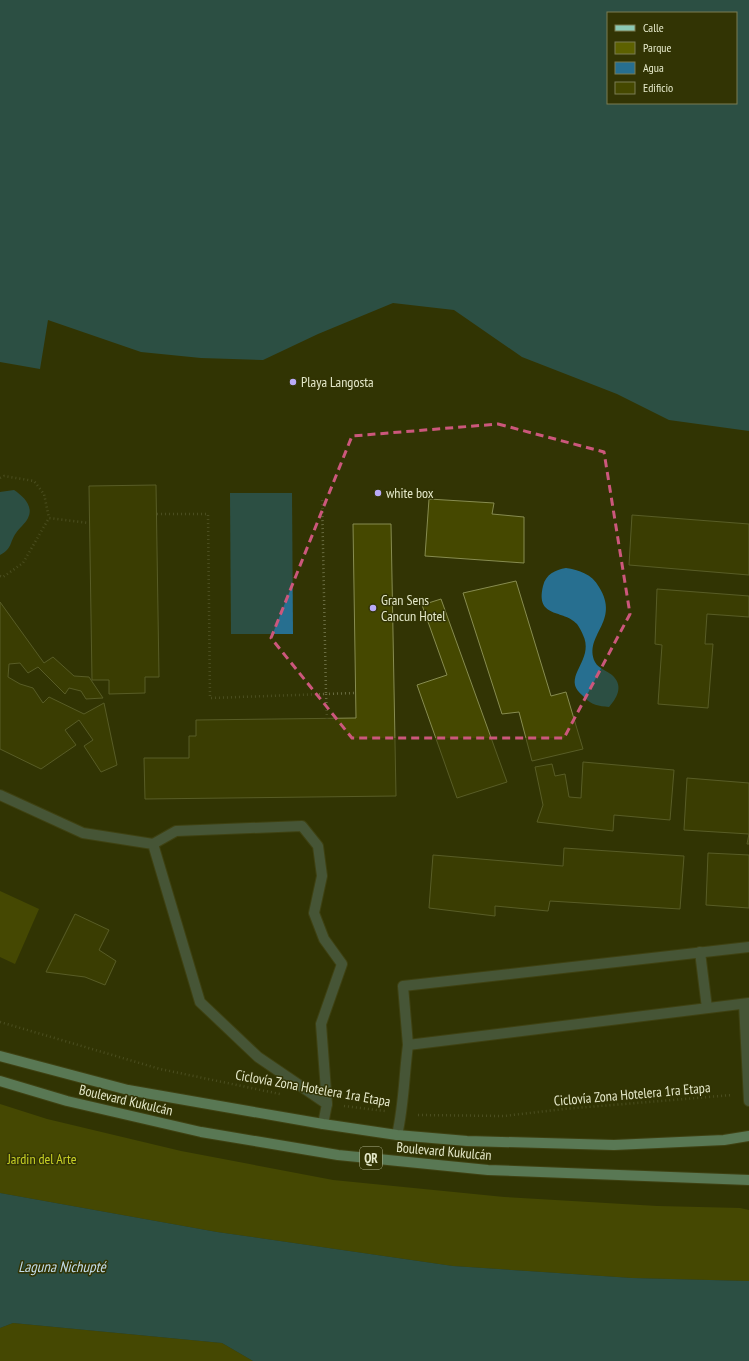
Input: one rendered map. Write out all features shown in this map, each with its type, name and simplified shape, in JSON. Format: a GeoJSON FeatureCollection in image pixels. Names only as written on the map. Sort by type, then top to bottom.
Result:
{"type":"FeatureCollection","features":[{"type":"Feature","properties":{"kind":"main road","name":"Boulevard Kukulcán"},"geometry":{"type":"LineString","coordinates":[[0,1056],[128,1090],[397,1135],[467,1141],[614,1145],[724,1140],[749,1136]]}},
{"type":"Feature","properties":{"kind":"main road","name":"Boulevard Kukulcán"},"geometry":{"type":"LineString","coordinates":[[0,1081],[67,1101],[201,1132],[338,1155],[488,1170],[749,1180]]}},
{"type":"Feature","properties":{"kind":"lane"},"geometry":{"type":"LineString","coordinates":[[0,794],[83,834],[153,844],[176,831],[302,826],[318,846],[322,876],[314,913],[324,939],[342,964],[321,1024],[327,1104],[324,1124]]}},
{"type":"Feature","properties":{"kind":"lane"},"geometry":{"type":"LineString","coordinates":[[153,844],[200,1002],[258,1057],[327,1104]]}},
{"type":"Feature","properties":{"kind":"lane"},"geometry":{"type":"LineString","coordinates":[[397,1135],[402,1113],[403,1086],[408,1045],[403,986],[700,952],[749,948]]}},
{"type":"Feature","properties":{"kind":"lane"},"geometry":{"type":"LineString","coordinates":[[700,952],[707,1008]]}},
{"type":"Feature","properties":{"kind":"lane"},"geometry":{"type":"LineString","coordinates":[[408,1045],[747,1004],[749,1097]]}},
{"type":"Feature","properties":{"kind":"path"},"geometry":{"type":"LineString","coordinates":[[0,478],[4,476],[34,481],[44,494],[49,518],[23,563],[3,577],[0,576]]}},
{"type":"Feature","properties":{"kind":"path"},"geometry":{"type":"LineString","coordinates":[[322,498],[327,719]]}},
{"type":"Feature","properties":{"kind":"path"},"geometry":{"type":"LineString","coordinates":[[157,514],[208,514],[210,698],[355,693]]}},
{"type":"Feature","properties":{"kind":"path"},"geometry":{"type":"LineString","coordinates":[[49,518],[89,523]]}},
{"type":"Feature","properties":{"kind":"path","name":"Ciclovía Zona Hotelera 1ra Etapa"},"geometry":{"type":"LineString","coordinates":[[0,1022],[160,1069],[282,1094]]}},
{"type":"Feature","properties":{"kind":"path","name":"Ciclovía Zona Hotelera 1ra Etapa"},"geometry":{"type":"LineString","coordinates":[[327,1104],[426,1116],[504,1116],[564,1109],[749,1097]]}},
{"type":"Feature","properties":{"kind":"highlighted area"},"geometry":{"type":"Polygon","coordinates":[[[498,424],[604,452],[630,614],[564,738],[352,738],[271,638],[352,436],[498,424]]]}},
{"type":"Feature","properties":{"kind":"green space"},"geometry":{"type":"Polygon","coordinates":[[[0,891],[39,909],[15,964],[0,957],[0,891]]]}},
{"type":"Feature","properties":{"kind":"green space","name":"Jardin del Arte"},"geometry":{"type":"Polygon","coordinates":[[[0,1104],[47,1119],[181,1151],[333,1180],[504,1197],[657,1206],[740,1208],[749,1210],[749,1281],[632,1278],[453,1266],[217,1232],[0,1193],[0,1104]]]}},
{"type":"Feature","properties":{"kind":"green space"},"geometry":{"type":"Polygon","coordinates":[[[13,1323],[222,1343],[253,1361],[0,1361],[0,1328],[13,1323]]]}},
{"type":"Feature","properties":{"kind":"water"},"geometry":{"type":"Polygon","coordinates":[[[0,0],[749,0],[749,431],[669,420],[617,394],[522,357],[454,310],[393,303],[318,334],[263,360],[201,358],[141,352],[48,320],[40,369],[0,362],[0,0]]]}},
{"type":"Feature","properties":{"kind":"water"},"geometry":{"type":"Polygon","coordinates":[[[14,490],[21,495],[29,505],[29,514],[27,520],[17,531],[9,548],[0,555],[0,492],[14,490]]]}},
{"type":"Feature","properties":{"kind":"water"},"geometry":{"type":"Polygon","coordinates":[[[230,493],[292,493],[293,634],[231,634],[230,493]]]}},
{"type":"Feature","properties":{"kind":"water"},"geometry":{"type":"Polygon","coordinates":[[[566,568],[580,571],[593,579],[605,599],[606,610],[604,619],[594,644],[593,652],[595,662],[599,667],[611,674],[617,681],[618,692],[609,707],[599,706],[589,702],[577,690],[575,685],[576,674],[586,650],[583,635],[578,625],[571,619],[547,609],[543,604],[543,586],[546,578],[555,571],[566,568]]]}},
{"type":"Feature","properties":{"kind":"water","name":"Laguna Nichupté"},"geometry":{"type":"Polygon","coordinates":[[[0,1193],[217,1232],[453,1266],[632,1278],[749,1281],[749,1361],[253,1361],[222,1343],[13,1323],[0,1328],[0,1193]]]}},
{"type":"Feature","properties":{"kind":"building"},"geometry":{"type":"Polygon","coordinates":[[[156,485],[159,677],[145,677],[145,693],[109,694],[109,680],[92,680],[89,486],[156,485]]]}},
{"type":"Feature","properties":{"kind":"building"},"geometry":{"type":"Polygon","coordinates":[[[429,499],[494,503],[492,514],[524,517],[524,563],[425,556],[429,499]]]}},
{"type":"Feature","properties":{"kind":"building"},"geometry":{"type":"Polygon","coordinates":[[[632,515],[749,524],[749,575],[629,565],[632,515]]]}},
{"type":"Feature","properties":{"kind":"building","name":"Gran Sens Cancun Hotel"},"geometry":{"type":"Polygon","coordinates":[[[353,524],[391,524],[396,796],[145,799],[144,758],[189,758],[189,736],[196,736],[196,720],[356,718],[353,524]]]}},
{"type":"Feature","properties":{"kind":"building"},"geometry":{"type":"Polygon","coordinates":[[[516,581],[551,696],[566,692],[583,749],[532,761],[519,712],[502,714],[463,593],[516,581]]]}},
{"type":"Feature","properties":{"kind":"building"},"geometry":{"type":"Polygon","coordinates":[[[657,589],[749,596],[749,617],[707,614],[705,644],[713,644],[708,708],[658,704],[662,645],[655,644],[657,589]]]}},
{"type":"Feature","properties":{"kind":"building"},"geometry":{"type":"Polygon","coordinates":[[[441,599],[507,782],[457,798],[417,685],[447,675],[422,605],[441,599]]]}},
{"type":"Feature","properties":{"kind":"building"},"geometry":{"type":"Polygon","coordinates":[[[0,602],[44,663],[53,657],[74,676],[89,677],[103,698],[86,699],[81,691],[69,688],[65,694],[38,667],[28,673],[20,663],[9,664],[8,677],[20,684],[33,688],[43,703],[49,697],[84,714],[104,703],[117,765],[101,772],[84,746],[93,740],[79,720],[65,730],[76,745],[41,769],[0,749],[0,602]]]}},
{"type":"Feature","properties":{"kind":"building"},"geometry":{"type":"Polygon","coordinates":[[[583,762],[674,770],[670,820],[614,815],[613,831],[537,822],[543,805],[535,767],[552,764],[555,776],[565,774],[569,797],[581,798],[583,762]]]}},
{"type":"Feature","properties":{"kind":"building"},"geometry":{"type":"Polygon","coordinates":[[[687,778],[749,783],[749,834],[684,830],[687,778]]]}},
{"type":"Feature","properties":{"kind":"building"},"geometry":{"type":"Polygon","coordinates":[[[564,848],[684,856],[680,909],[550,901],[548,911],[495,906],[495,916],[429,908],[433,855],[563,866],[564,848]]]}},
{"type":"Feature","properties":{"kind":"building"},"geometry":{"type":"Polygon","coordinates":[[[708,853],[749,855],[749,908],[706,905],[708,853]]]}},
{"type":"Feature","properties":{"kind":"building"},"geometry":{"type":"Polygon","coordinates":[[[75,914],[109,930],[99,950],[116,961],[105,985],[85,977],[46,972],[75,914]]]}},
{"type":"Feature","properties":{"kind":"place","name":"Playa Langosta"},"geometry":{"type":"Point","coordinates":[293,382]}},
{"type":"Feature","properties":{"kind":"place","name":"white box"},"geometry":{"type":"Point","coordinates":[378,493]}},
{"type":"Feature","properties":{"kind":"place","name":"Gran Sens Cancun Hotel"},"geometry":{"type":"Point","coordinates":[373,608]}}]}
